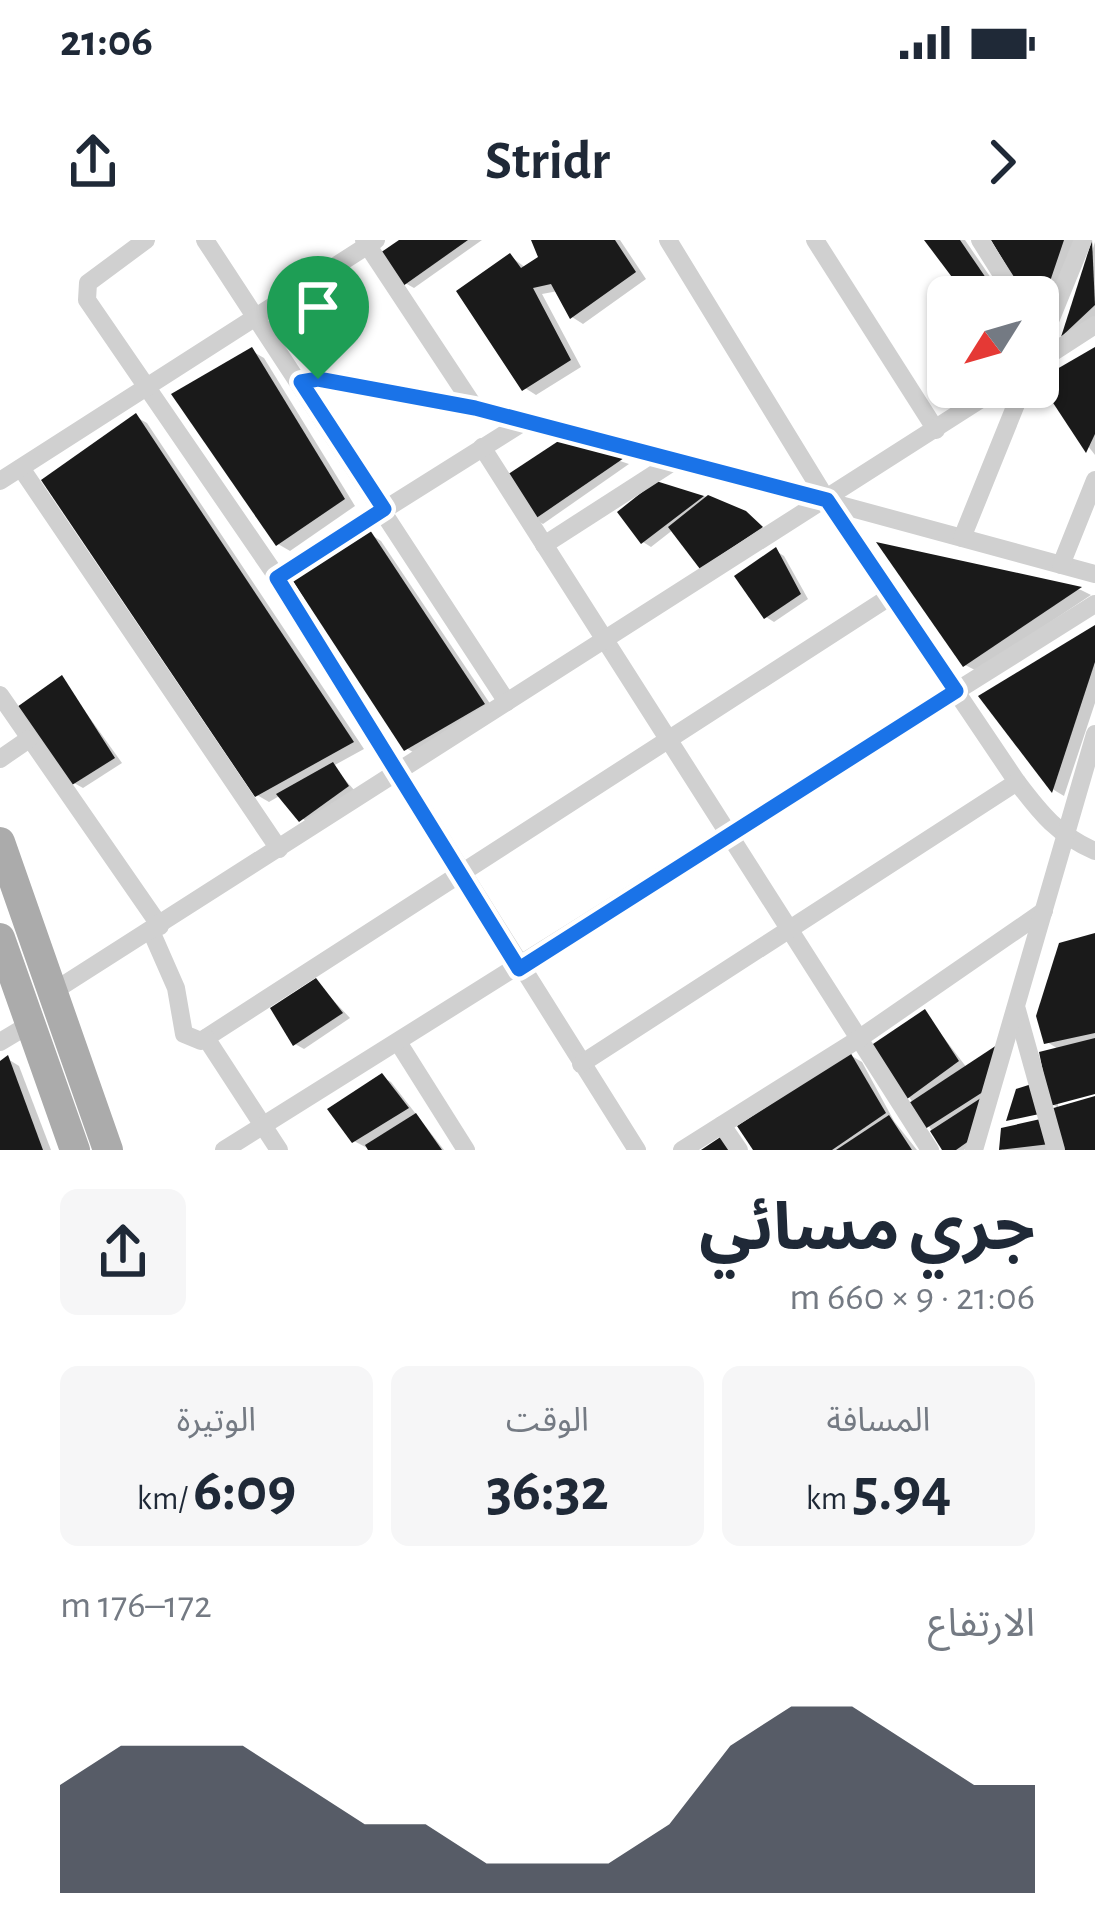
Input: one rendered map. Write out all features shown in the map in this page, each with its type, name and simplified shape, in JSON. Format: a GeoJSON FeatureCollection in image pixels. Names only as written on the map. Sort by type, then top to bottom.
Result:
{"type":"FeatureCollection","features":[{"type":"Feature","properties":{"kind":"main road"},"geometry":{"type":"LineString","coordinates":[[0,842],[108,1150]]}},
{"type":"Feature","properties":{"kind":"main road"},"geometry":{"type":"LineString","coordinates":[[0,938],[75,1150]]}},
{"type":"Feature","properties":{"kind":"street"},"geometry":{"type":"LineString","coordinates":[[146,240],[96,275],[86,291],[277,578],[637,1150]]}},
{"type":"Feature","properties":{"kind":"street"},"geometry":{"type":"LineString","coordinates":[[205,240],[507,702]]}},
{"type":"Feature","properties":{"kind":"street"},"geometry":{"type":"LineString","coordinates":[[668,240],[827,500],[1017,782],[1065,839],[1095,851]]}},
{"type":"Feature","properties":{"kind":"street"},"geometry":{"type":"LineString","coordinates":[[815,240],[936,430]]}},
{"type":"Feature","properties":{"kind":"street"},"geometry":{"type":"LineString","coordinates":[[980,240],[1003,276]]}},
{"type":"Feature","properties":{"kind":"street"},"geometry":{"type":"LineString","coordinates":[[1059,303],[1083,240]]}},
{"type":"Feature","properties":{"kind":"street"},"geometry":{"type":"LineString","coordinates":[[0,481],[256,320],[369,242],[475,408]]}},
{"type":"Feature","properties":{"kind":"street"},"geometry":{"type":"LineString","coordinates":[[1059,340],[1095,325]]}},
{"type":"Feature","properties":{"kind":"street"},"geometry":{"type":"LineString","coordinates":[[301,382],[344,381],[475,408],[1095,574]]}},
{"type":"Feature","properties":{"kind":"street"},"geometry":{"type":"LineString","coordinates":[[54,991],[969,408]]}},
{"type":"Feature","properties":{"kind":"street"},"geometry":{"type":"LineString","coordinates":[[962,538],[1014,408]]}},
{"type":"Feature","properties":{"kind":"street"},"geometry":{"type":"LineString","coordinates":[[277,578],[527,421]]}},
{"type":"Feature","properties":{"kind":"street"},"geometry":{"type":"LineString","coordinates":[[482,447],[930,1150]]}},
{"type":"Feature","properties":{"kind":"street"},"geometry":{"type":"LineString","coordinates":[[544,545],[676,460]]}},
{"type":"Feature","properties":{"kind":"street"},"geometry":{"type":"LineString","coordinates":[[22,468],[279,849]]}},
{"type":"Feature","properties":{"kind":"street"},"geometry":{"type":"LineString","coordinates":[[1060,565],[1095,480]]}},
{"type":"Feature","properties":{"kind":"street"},"geometry":{"type":"LineString","coordinates":[[0,695],[156,929],[184,1034],[191,1041],[206,1038],[891,596]]}},
{"type":"Feature","properties":{"kind":"street"},"geometry":{"type":"LineString","coordinates":[[224,1150],[1095,604]]}},
{"type":"Feature","properties":{"kind":"street"},"geometry":{"type":"LineString","coordinates":[[974,1150],[1095,734]]}},
{"type":"Feature","properties":{"kind":"street"},"geometry":{"type":"LineString","coordinates":[[0,758],[29,739]]}},
{"type":"Feature","properties":{"kind":"street"},"geometry":{"type":"LineString","coordinates":[[581,1064],[1017,782]]}},
{"type":"Feature","properties":{"kind":"street"},"geometry":{"type":"LineString","coordinates":[[682,1150],[857,1040],[1044,911]]}},
{"type":"Feature","properties":{"kind":"street"},"geometry":{"type":"LineString","coordinates":[[1017,1010],[1056,1150]]}},
{"type":"Feature","properties":{"kind":"street"},"geometry":{"type":"LineString","coordinates":[[0,1042],[30,1024]]}},
{"type":"Feature","properties":{"kind":"street"},"geometry":{"type":"LineString","coordinates":[[206,1038],[279,1150]]}},
{"type":"Feature","properties":{"kind":"street"},"geometry":{"type":"LineString","coordinates":[[398,1042],[466,1150]]}},
{"type":"Feature","properties":{"kind":"street"},"geometry":{"type":"LineString","coordinates":[[722,1125],[739,1150]]}},
{"type":"Feature","properties":{"kind":"building"},"geometry":{"type":"Polygon","coordinates":[[[399,240],[468,240],[403,286],[380,253],[399,240]]]}},
{"type":"Feature","properties":{"kind":"building"},"geometry":{"type":"Polygon","coordinates":[[[531,240],[615,240],[636,272],[570,319],[551,284],[533,288],[571,360],[522,391],[456,291],[510,253],[521,268],[538,257],[531,240]]]}},
{"type":"Feature","properties":{"kind":"building"},"geometry":{"type":"Polygon","coordinates":[[[924,240],[960,240],[985,276],[951,276],[924,240]]]}},
{"type":"Feature","properties":{"kind":"building"},"geometry":{"type":"Polygon","coordinates":[[[991,240],[1064,240],[1052,276],[1012,276],[991,240]]]}},
{"type":"Feature","properties":{"kind":"building"},"geometry":{"type":"Polygon","coordinates":[[[1092,240],[1095,305],[1061,337],[1092,240]]]}},
{"type":"Feature","properties":{"kind":"building"},"geometry":{"type":"Polygon","coordinates":[[[252,347],[345,499],[276,546],[171,394],[252,347]]]}},
{"type":"Feature","properties":{"kind":"building"},"geometry":{"type":"Polygon","coordinates":[[[1095,347],[1095,434],[1086,453],[1056,408],[1059,368],[1095,347]]]}},
{"type":"Feature","properties":{"kind":"building"},"geometry":{"type":"Polygon","coordinates":[[[136,413],[354,742],[255,797],[41,480],[136,413]]]}},
{"type":"Feature","properties":{"kind":"building"},"geometry":{"type":"Polygon","coordinates":[[[563,438],[624,458],[532,521],[504,477],[563,438]]]}},
{"type":"Feature","properties":{"kind":"building"},"geometry":{"type":"Polygon","coordinates":[[[656,481],[704,496],[641,544],[617,512],[656,481]]]}},
{"type":"Feature","properties":{"kind":"building"},"geometry":{"type":"Polygon","coordinates":[[[708,495],[746,511],[763,527],[700,569],[668,527],[708,495]]]}},
{"type":"Feature","properties":{"kind":"building"},"geometry":{"type":"Polygon","coordinates":[[[370,530],[485,704],[404,751],[291,578],[370,530]]]}},
{"type":"Feature","properties":{"kind":"building"},"geometry":{"type":"Polygon","coordinates":[[[876,542],[1082,587],[963,667],[876,542]]]}},
{"type":"Feature","properties":{"kind":"building"},"geometry":{"type":"Polygon","coordinates":[[[776,547],[801,594],[764,619],[734,576],[776,547]]]}},
{"type":"Feature","properties":{"kind":"building"},"geometry":{"type":"Polygon","coordinates":[[[1095,625],[1095,662],[1052,793],[978,696],[1095,625]]]}},
{"type":"Feature","properties":{"kind":"building"},"geometry":{"type":"Polygon","coordinates":[[[62,675],[115,758],[72,785],[17,707],[62,675]]]}},
{"type":"Feature","properties":{"kind":"building"},"geometry":{"type":"Polygon","coordinates":[[[333,762],[349,786],[299,822],[276,794],[333,762]]]}},
{"type":"Feature","properties":{"kind":"building"},"geometry":{"type":"Polygon","coordinates":[[[1095,933],[1095,1033],[1044,1044],[1036,1016],[1059,943],[1095,933]]]}},
{"type":"Feature","properties":{"kind":"building"},"geometry":{"type":"Polygon","coordinates":[[[316,978],[343,1013],[293,1046],[270,1008],[316,978]]]}},
{"type":"Feature","properties":{"kind":"building"},"geometry":{"type":"Polygon","coordinates":[[[925,1009],[959,1061],[907,1099],[870,1046],[925,1009]]]}},
{"type":"Feature","properties":{"kind":"building"},"geometry":{"type":"Polygon","coordinates":[[[1095,1038],[1095,1094],[1050,1106],[1039,1052],[1095,1038]]]}},
{"type":"Feature","properties":{"kind":"building"},"geometry":{"type":"Polygon","coordinates":[[[1000,1043],[986,1090],[925,1129],[909,1103],[1000,1043]]]}},
{"type":"Feature","properties":{"kind":"building"},"geometry":{"type":"Polygon","coordinates":[[[850,1052],[886,1113],[832,1150],[753,1150],[737,1126],[850,1052]]]}},
{"type":"Feature","properties":{"kind":"building"},"geometry":{"type":"Polygon","coordinates":[[[8,1055],[43,1150],[0,1150],[0,1061],[8,1055]]]}},
{"type":"Feature","properties":{"kind":"building"},"geometry":{"type":"Polygon","coordinates":[[[382,1073],[409,1108],[352,1143],[327,1109],[382,1073]]]}},
{"type":"Feature","properties":{"kind":"building"},"geometry":{"type":"Polygon","coordinates":[[[1038,1082],[1044,1113],[1006,1121],[1016,1089],[1038,1082]]]}},
{"type":"Feature","properties":{"kind":"building"},"geometry":{"type":"Polygon","coordinates":[[[984,1096],[976,1136],[956,1150],[942,1150],[930,1131],[984,1096]]]}},
{"type":"Feature","properties":{"kind":"building"},"geometry":{"type":"Polygon","coordinates":[[[1095,1096],[1095,1150],[1060,1150],[1050,1109],[1095,1096]]]}},
{"type":"Feature","properties":{"kind":"building"},"geometry":{"type":"Polygon","coordinates":[[[416,1113],[442,1150],[368,1150],[365,1145],[416,1113]]]}},
{"type":"Feature","properties":{"kind":"building"},"geometry":{"type":"Polygon","coordinates":[[[889,1115],[912,1150],[836,1150],[889,1115]]]}},
{"type":"Feature","properties":{"kind":"building"},"geometry":{"type":"Polygon","coordinates":[[[1045,1118],[1050,1144],[999,1150],[1001,1128],[1045,1118]]]}},
{"type":"Feature","properties":{"kind":"building"},"geometry":{"type":"Polygon","coordinates":[[[725,1134],[735,1150],[701,1150],[725,1134]]]}},
{"type":"Feature","properties":{"kind":"route"},"geometry":{"type":"LineString","coordinates":[[318,379],[475,408],[827,500],[956,691],[519,969],[277,578],[384,509],[301,382],[318,379]]}}]}
